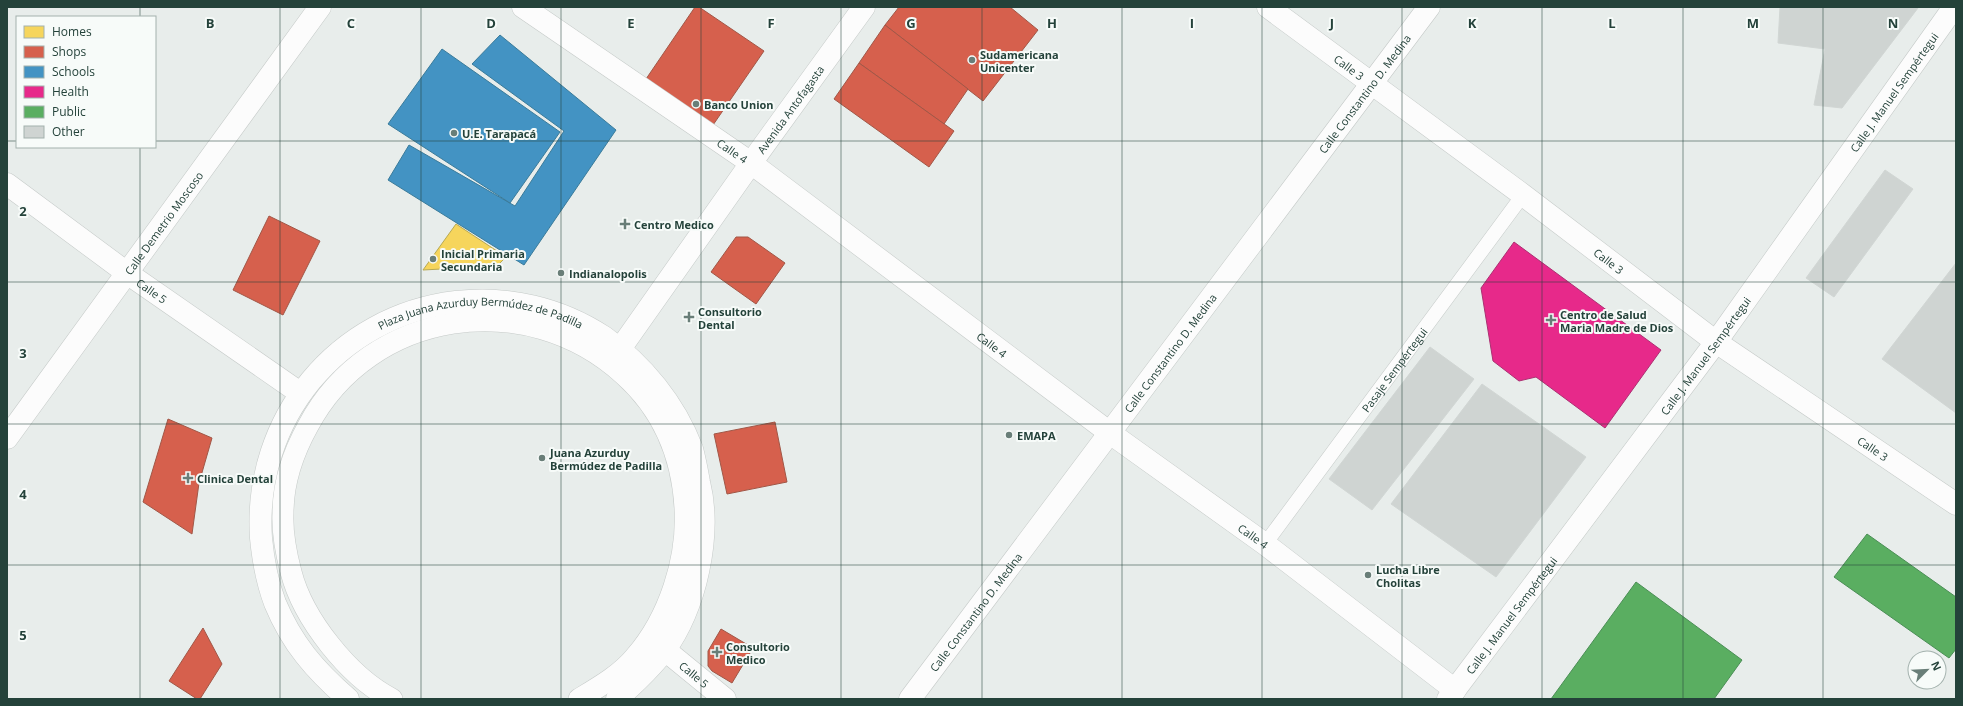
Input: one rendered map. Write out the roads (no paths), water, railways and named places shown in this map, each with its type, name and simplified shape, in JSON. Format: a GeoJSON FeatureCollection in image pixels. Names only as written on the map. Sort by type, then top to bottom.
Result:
{"type":"FeatureCollection","features":[{"type":"Feature","properties":{"kind":"street","name":"Calle Demetrio Moscoso"},"geometry":{"type":"LineString","coordinates":[[7,438],[320,7]]}},
{"type":"Feature","properties":{"kind":"street","name":"Calle 4"},"geometry":{"type":"LineString","coordinates":[[523,7],[750,163],[1110,433],[1265,544],[1452,695]]}},
{"type":"Feature","properties":{"kind":"street","name":"Avenida Antofagasta"},"geometry":{"type":"LineString","coordinates":[[620,349],[750,163],[864,7]]}},
{"type":"Feature","properties":{"kind":"street","name":"Calle 3"},"geometry":{"type":"LineString","coordinates":[[1268,7],[1523,195],[1716,342],[1956,504]]}},
{"type":"Feature","properties":{"kind":"street","name":"Calle Constantino D. Medina"},"geometry":{"type":"LineString","coordinates":[[910,699],[1373,84],[1429,7]]}},
{"type":"Feature","properties":{"kind":"street","name":"Calle J. Manuel Sempértegui"},"geometry":{"type":"LineString","coordinates":[[1452,695],[1716,342],[1954,7]]}},
{"type":"Feature","properties":{"kind":"street","name":"Calle 5"},"geometry":{"type":"LineString","coordinates":[[7,184],[127,272],[300,393]]}},
{"type":"Feature","properties":{"kind":"street","name":"Plaza Juana Azurduy Bermúdez de Padilla"},"geometry":{"type":"LineString","coordinates":[[348,699],[320,674],[293,640],[274,601],[262,559],[260,515],[265,472],[279,431],[300,393],[328,361],[360,335],[398,316],[435,304],[474,300],[513,301],[552,311],[588,326],[620,349],[650,377],[674,412],[692,450],[702,491],[704,532],[698,574],[685,613],[665,650],[640,680],[617,699]]}},
{"type":"Feature","properties":{"kind":"street","name":"Plaza Juana Azurduy Bermúdez de Padilla"},"geometry":{"type":"LineString","coordinates":[[392,699],[355,672],[331,644],[310,616],[294,584],[285,549],[283,513],[287,478],[298,443],[316,411],[339,383],[367,358],[398,340],[433,327],[470,321],[506,321],[542,327],[576,340],[612,364],[638,388],[660,416],[675,449],[684,483],[686,519],[681,554],[673,590],[656,626],[634,658],[606,683],[579,699]]}},
{"type":"Feature","properties":{"kind":"street","name":"Calle 5"},"geometry":{"type":"LineString","coordinates":[[665,650],[725,699]]}},
{"type":"Feature","properties":{"kind":"lane","name":"Pasaje Sempértegui"},"geometry":{"type":"LineString","coordinates":[[1265,544],[1523,195]]}},
{"type":"Feature","properties":{"kind":"place","name":"Sudamericana Unicenter"},"geometry":{"type":"Point","coordinates":[972,60]}},
{"type":"Feature","properties":{"kind":"place","name":"Banco Union"},"geometry":{"type":"Point","coordinates":[696,104]}},
{"type":"Feature","properties":{"kind":"place","name":"U.E. Tarapacá"},"geometry":{"type":"Point","coordinates":[454,133]}},
{"type":"Feature","properties":{"kind":"place","name":"Centro Medico"},"geometry":{"type":"Point","coordinates":[625,224]}},
{"type":"Feature","properties":{"kind":"place","name":"Inicial Primaria Secundaria"},"geometry":{"type":"Point","coordinates":[433,259]}},
{"type":"Feature","properties":{"kind":"place","name":"Indianalopolis"},"geometry":{"type":"Point","coordinates":[561,273]}},
{"type":"Feature","properties":{"kind":"place","name":"Consultorio Dental"},"geometry":{"type":"Point","coordinates":[689,317]}},
{"type":"Feature","properties":{"kind":"place","name":"Centro de Salud Maria Madre de Dios"},"geometry":{"type":"Point","coordinates":[1551,320]}},
{"type":"Feature","properties":{"kind":"place","name":"EMAPA"},"geometry":{"type":"Point","coordinates":[1009,435]}},
{"type":"Feature","properties":{"kind":"place","name":"Juana Azurduy Bermúdez de Padilla"},"geometry":{"type":"Point","coordinates":[542,458]}},
{"type":"Feature","properties":{"kind":"place","name":"Clinica Dental"},"geometry":{"type":"Point","coordinates":[188,478]}},
{"type":"Feature","properties":{"kind":"place","name":"Lucha Libre Cholitas"},"geometry":{"type":"Point","coordinates":[1368,575]}},
{"type":"Feature","properties":{"kind":"place","name":"Consultorio Medico"},"geometry":{"type":"Point","coordinates":[717,652]}}]}
